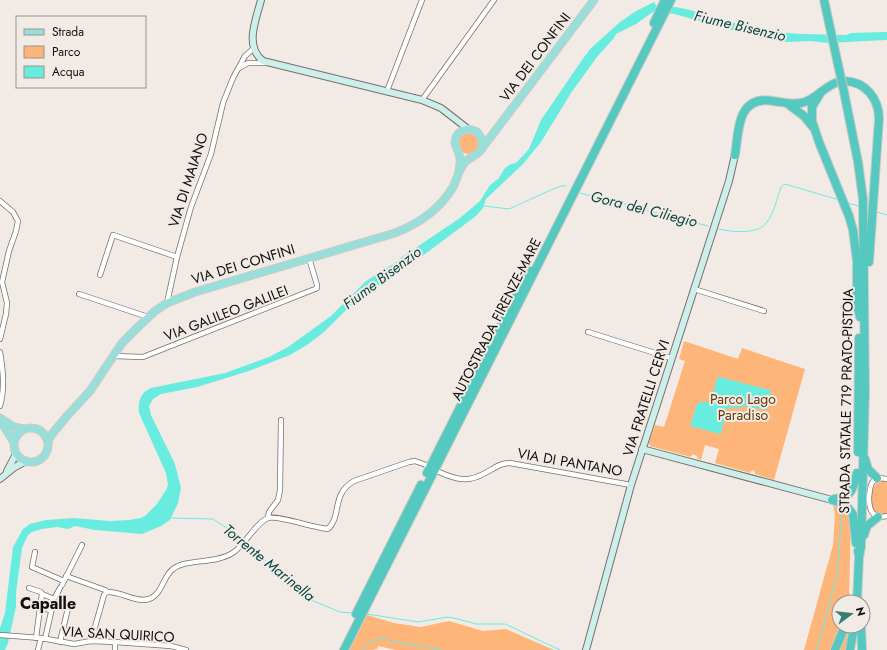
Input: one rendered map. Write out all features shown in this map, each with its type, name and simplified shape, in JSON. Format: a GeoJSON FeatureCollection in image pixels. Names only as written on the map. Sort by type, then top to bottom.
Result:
{"type":"FeatureCollection","features":[{"type":"Feature","properties":{"kind":"highway","name":"STRADA STATALE 719 PRATO-PISTOIA"},"geometry":{"type":"LineString","coordinates":[[824,0],[861,178],[863,199],[864,245],[857,473],[859,545],[857,594]]}},
{"type":"Feature","properties":{"kind":"highway","name":"AUTOSTRADA FIRENZE-MARE"},"geometry":{"type":"LineString","coordinates":[[338,650],[353,625],[668,1]]}},
{"type":"Feature","properties":{"kind":"highway"},"geometry":{"type":"LineString","coordinates":[[735,155],[742,114],[750,104],[759,101],[771,100],[787,103],[803,103],[811,100],[830,85],[842,82],[857,84],[869,92],[875,100],[879,114],[869,258],[868,301],[862,315]]}},
{"type":"Feature","properties":{"kind":"highway"},"geometry":{"type":"LineString","coordinates":[[821,92],[812,107],[813,127],[849,216],[853,230],[857,249],[857,305],[862,315]]}},
{"type":"Feature","properties":{"kind":"highway"},"geometry":{"type":"LineString","coordinates":[[787,103],[804,116],[813,127]]}},
{"type":"Feature","properties":{"kind":"highway","name":"STRADA STATALE 719 PRATO-PISTOIA"},"geometry":{"type":"LineString","coordinates":[[859,545],[863,450],[862,315]]}},
{"type":"Feature","properties":{"kind":"highway"},"geometry":{"type":"LineString","coordinates":[[863,450],[868,468],[877,478]]}},
{"type":"Feature","properties":{"kind":"highway"},"geometry":{"type":"LineString","coordinates":[[832,500],[841,499],[851,492],[857,473]]}},
{"type":"Feature","properties":{"kind":"highway"},"geometry":{"type":"LineString","coordinates":[[832,500],[847,506],[851,511],[859,545]]}},
{"type":"Feature","properties":{"kind":"highway"},"geometry":{"type":"LineString","coordinates":[[859,545],[867,526],[882,517]]}},
{"type":"Feature","properties":{"kind":"highway"},"geometry":{"type":"LineString","coordinates":[[853,594],[858,569]]}},
{"type":"Feature","properties":{"kind":"highway"},"geometry":{"type":"LineString","coordinates":[[858,569],[861,594]]}},
{"type":"Feature","properties":{"kind":"highway","name":"AUTOSTRADA FIRENZE-MARE"},"geometry":{"type":"LineString","coordinates":[[344,650],[353,625]]}},
{"type":"Feature","properties":{"kind":"highway"},"geometry":{"type":"LineString","coordinates":[[835,650],[842,634]]}},
{"type":"Feature","properties":{"kind":"highway"},"geometry":{"type":"LineString","coordinates":[[850,650],[853,634]]}},
{"type":"Feature","properties":{"kind":"highway"},"geometry":{"type":"LineString","coordinates":[[861,634],[862,650]]}},
{"type":"Feature","properties":{"kind":"main road","name":"VIA DEI CONFINI"},"geometry":{"type":"LineString","coordinates":[[26,461],[33,462],[41,459],[47,451],[48,441],[52,434],[90,391],[122,343],[148,317],[167,303],[196,292],[392,234],[406,228],[430,213],[447,196],[456,182],[463,166],[470,157],[478,154],[594,0]]}},
{"type":"Feature","properties":{"kind":"main road"},"geometry":{"type":"LineString","coordinates":[[457,136],[462,131],[474,130],[479,134],[482,142],[482,148]]}},
{"type":"Feature","properties":{"kind":"main road"},"geometry":{"type":"LineString","coordinates":[[479,134],[487,134],[496,130]]}},
{"type":"Feature","properties":{"kind":"main road","name":"VIA DEI CONFINI"},"geometry":{"type":"LineString","coordinates":[[456,182],[460,164],[459,154],[455,146],[457,136]]}},
{"type":"Feature","properties":{"kind":"main road"},"geometry":{"type":"LineString","coordinates":[[459,154],[465,157],[470,157]]}},
{"type":"Feature","properties":{"kind":"main road","name":"VIA DEI CONFINI"},"geometry":{"type":"LineString","coordinates":[[23,429],[32,427],[41,430],[51,428],[67,416]]}},
{"type":"Feature","properties":{"kind":"main road"},"geometry":{"type":"LineString","coordinates":[[0,418],[14,427],[23,429]]}},
{"type":"Feature","properties":{"kind":"main road"},"geometry":{"type":"LineString","coordinates":[[0,418],[13,441],[13,448],[16,454],[26,461]]}},
{"type":"Feature","properties":{"kind":"main road"},"geometry":{"type":"LineString","coordinates":[[13,441],[17,434],[23,429]]}},
{"type":"Feature","properties":{"kind":"main road"},"geometry":{"type":"LineString","coordinates":[[41,430],[48,441]]}},
{"type":"Feature","properties":{"kind":"street"},"geometry":{"type":"LineString","coordinates":[[260,0],[253,31],[253,49],[257,56],[263,61],[422,100],[441,108],[468,130]]}},
{"type":"Feature","properties":{"kind":"street"},"geometry":{"type":"LineString","coordinates":[[387,91],[422,0]]}},
{"type":"Feature","properties":{"kind":"street"},"geometry":{"type":"LineString","coordinates":[[422,100],[494,0]]}},
{"type":"Feature","properties":{"kind":"street"},"geometry":{"type":"LineString","coordinates":[[253,49],[256,49],[269,63]]}},
{"type":"Feature","properties":{"kind":"street","name":"VIA DI MAIANO"},"geometry":{"type":"LineString","coordinates":[[167,303],[177,257],[191,207],[211,154],[223,103],[233,78],[245,55],[253,49]]}},
{"type":"Feature","properties":{"kind":"street"},"geometry":{"type":"LineString","coordinates":[[239,68],[257,56]]}},
{"type":"Feature","properties":{"kind":"street"},"geometry":{"type":"LineString","coordinates":[[248,63],[269,63]]}},
{"type":"Feature","properties":{"kind":"street"},"geometry":{"type":"LineString","coordinates":[[453,118],[457,136]]}},
{"type":"Feature","properties":{"kind":"street","name":"VIA FRATELLI CERVI"},"geometry":{"type":"LineString","coordinates":[[586,650],[631,485],[729,181],[735,155]]}},
{"type":"Feature","properties":{"kind":"street"},"geometry":{"type":"LineString","coordinates":[[0,201],[13,212],[18,221],[2,282],[7,303],[0,339]]}},
{"type":"Feature","properties":{"kind":"street"},"geometry":{"type":"LineString","coordinates":[[100,275],[113,235],[177,257]]}},
{"type":"Feature","properties":{"kind":"street","name":"VIA GALILEO GALILEI"},"geometry":{"type":"LineString","coordinates":[[113,356],[126,358],[143,357],[315,290],[317,285],[309,258]]}},
{"type":"Feature","properties":{"kind":"street"},"geometry":{"type":"LineString","coordinates":[[694,289],[764,311]]}},
{"type":"Feature","properties":{"kind":"street"},"geometry":{"type":"LineString","coordinates":[[79,294],[148,317]]}},
{"type":"Feature","properties":{"kind":"street"},"geometry":{"type":"LineString","coordinates":[[588,332],[671,358]]}},
{"type":"Feature","properties":{"kind":"street"},"geometry":{"type":"LineString","coordinates":[[0,352],[4,372],[0,406]]}},
{"type":"Feature","properties":{"kind":"street"},"geometry":{"type":"LineString","coordinates":[[268,518],[269,512],[278,500],[280,490],[281,420]]}},
{"type":"Feature","properties":{"kind":"street"},"geometry":{"type":"LineString","coordinates":[[642,449],[832,500]]}},
{"type":"Feature","properties":{"kind":"street","name":"VIA DEI CONFINI"},"geometry":{"type":"LineString","coordinates":[[2,477],[16,454]]}},
{"type":"Feature","properties":{"kind":"street","name":"VIA DEI CONFINI"},"geometry":{"type":"LineString","coordinates":[[2,477],[26,461]]}},
{"type":"Feature","properties":{"kind":"street"},"geometry":{"type":"LineString","coordinates":[[66,576],[107,592],[113,592],[138,599],[148,599],[157,593],[173,568],[182,565],[220,559],[227,556],[240,548],[262,522],[268,518],[276,518],[316,528],[328,529],[337,511],[342,492],[346,485],[409,462],[415,461],[426,465]]}},
{"type":"Feature","properties":{"kind":"street","name":"VIA DI PANTANO"},"geometry":{"type":"LineString","coordinates":[[439,472],[457,479],[469,479],[481,476],[502,463],[510,462],[631,485]]}},
{"type":"Feature","properties":{"kind":"street"},"geometry":{"type":"LineString","coordinates":[[887,479],[877,478],[873,481],[870,485],[869,503],[872,512],[887,520]]}},
{"type":"Feature","properties":{"kind":"street"},"geometry":{"type":"LineString","coordinates":[[38,650],[54,601],[82,545]]}},
{"type":"Feature","properties":{"kind":"street"},"geometry":{"type":"LineString","coordinates":[[35,552],[32,567],[62,585]]}},
{"type":"Feature","properties":{"kind":"street"},"geometry":{"type":"LineString","coordinates":[[29,588],[42,592],[42,594],[68,608],[60,642]]}},
{"type":"Feature","properties":{"kind":"street"},"geometry":{"type":"LineString","coordinates":[[91,641],[104,595],[107,592]]}},
{"type":"Feature","properties":{"kind":"street"},"geometry":{"type":"LineString","coordinates":[[41,638],[40,608],[42,594]]}},
{"type":"Feature","properties":{"kind":"street"},"geometry":{"type":"LineString","coordinates":[[40,608],[51,610]]}},
{"type":"Feature","properties":{"kind":"street","name":"VIA SAN QUIRICO"},"geometry":{"type":"LineString","coordinates":[[0,634],[41,638],[74,644],[91,641],[115,642],[171,646],[186,650]]}},
{"type":"Feature","properties":{"kind":"street"},"geometry":{"type":"LineString","coordinates":[[115,642],[115,650]]}},
{"type":"Feature","properties":{"kind":"green space"},"geometry":{"type":"Polygon","coordinates":[[[469,132],[473,133],[479,139],[479,147],[473,153],[469,154],[465,153],[459,147],[458,143],[459,139],[465,133],[469,132]]]}},
{"type":"Feature","properties":{"kind":"green space","name":"Parco Lago Paradiso"},"geometry":{"type":"Polygon","coordinates":[[[684,341],[738,359],[742,348],[805,369],[774,480],[755,474],[752,470],[750,473],[715,463],[719,449],[705,445],[701,460],[693,454],[691,457],[650,446],[649,442],[655,425],[664,427],[685,361],[679,359],[684,341]]]}},
{"type":"Feature","properties":{"kind":"green space"},"geometry":{"type":"Polygon","coordinates":[[[882,480],[887,482],[887,513],[883,515],[875,513],[871,499],[875,485],[882,480]]]}},
{"type":"Feature","properties":{"kind":"green space"},"geometry":{"type":"Polygon","coordinates":[[[833,504],[843,506],[851,516],[849,594],[831,594],[831,634],[840,634],[833,650],[804,650],[833,545],[835,514],[833,504]]]}},
{"type":"Feature","properties":{"kind":"green space"},"geometry":{"type":"Polygon","coordinates":[[[367,615],[394,623],[421,627],[449,621],[483,631],[506,629],[554,650],[396,650],[378,646],[377,649],[372,650],[349,650],[367,615]]]}},
{"type":"Feature","properties":{"kind":"green space"},"geometry":{"type":"Polygon","coordinates":[[[844,634],[850,634],[847,650],[837,650],[844,634]]]}},
{"type":"Feature","properties":{"kind":"water","name":"Fiume Bisenzio"},"geometry":{"type":"Polygon","coordinates":[[[654,2],[656,5],[682,8],[745,26],[769,31],[802,34],[846,35],[851,33],[887,32],[887,40],[828,43],[811,41],[786,42],[661,12],[653,12],[636,24],[616,34],[571,93],[541,142],[523,164],[486,199],[483,208],[476,216],[425,254],[382,280],[379,285],[369,290],[364,297],[356,300],[324,332],[307,345],[290,355],[249,371],[197,387],[161,394],[153,399],[149,406],[151,415],[175,464],[181,488],[178,503],[170,520],[161,526],[142,534],[95,530],[75,526],[68,529],[57,527],[42,529],[28,535],[22,548],[16,593],[16,607],[8,643],[5,650],[0,650],[0,628],[5,613],[13,547],[23,529],[30,524],[46,520],[74,518],[110,521],[141,518],[157,504],[166,490],[168,485],[166,473],[139,413],[139,401],[144,392],[151,388],[225,373],[269,357],[288,347],[331,316],[366,281],[398,261],[460,218],[480,201],[490,185],[498,179],[505,168],[516,163],[529,149],[541,120],[590,49],[620,22],[636,11],[654,2]]]}},
{"type":"Feature","properties":{"kind":"water"},"geometry":{"type":"Polygon","coordinates":[[[719,377],[770,390],[771,392],[767,409],[765,410],[747,406],[736,408],[730,407],[726,411],[720,434],[690,426],[697,404],[701,402],[709,402],[711,400],[717,378],[719,377]]]}},
{"type":"Feature","properties":{"kind":"waterway","name":"Gora del Ciliegio"},"geometry":{"type":"LineString","coordinates":[[719,229],[744,232],[758,229],[763,226],[772,214],[781,187],[785,184],[836,199]]}},
{"type":"Feature","properties":{"kind":"waterway","name":"Gora del Ciliegio"},"geometry":{"type":"LineString","coordinates":[[484,206],[509,209],[553,189],[566,186]]}},
{"type":"Feature","properties":{"kind":"waterway","name":"Gora del Ciliegio"},"geometry":{"type":"LineString","coordinates":[[580,193],[708,226]]}},
{"type":"Feature","properties":{"kind":"waterway","name":"Gora del Ciliegio"},"geometry":{"type":"LineString","coordinates":[[847,203],[859,206]]}},
{"type":"Feature","properties":{"kind":"waterway","name":"Gora del Ciliegio"},"geometry":{"type":"LineString","coordinates":[[877,212],[887,215]]}},
{"type":"Feature","properties":{"kind":"waterway"},"geometry":{"type":"LineString","coordinates":[[817,650],[837,575],[842,510]]}},
{"type":"Feature","properties":{"kind":"waterway","name":"Torrente Marinella"},"geometry":{"type":"LineString","coordinates":[[171,518],[213,519],[227,528],[242,541]]}},
{"type":"Feature","properties":{"kind":"waterway","name":"Torrente Marinella"},"geometry":{"type":"LineString","coordinates":[[246,544],[309,599],[340,612],[353,613]]}},
{"type":"Feature","properties":{"kind":"waterway","name":"Torrente Marinella"},"geometry":{"type":"LineString","coordinates":[[367,614],[418,622],[448,617],[476,624],[505,624],[560,650]]}},
{"type":"Feature","properties":{"kind":"waterway"},"geometry":{"type":"LineString","coordinates":[[363,650],[372,642],[383,639],[441,650]]}},
{"type":"Feature","properties":{"kind":"district","name":"Capalle"},"geometry":{"type":"Point","coordinates":[48,603]}}]}
